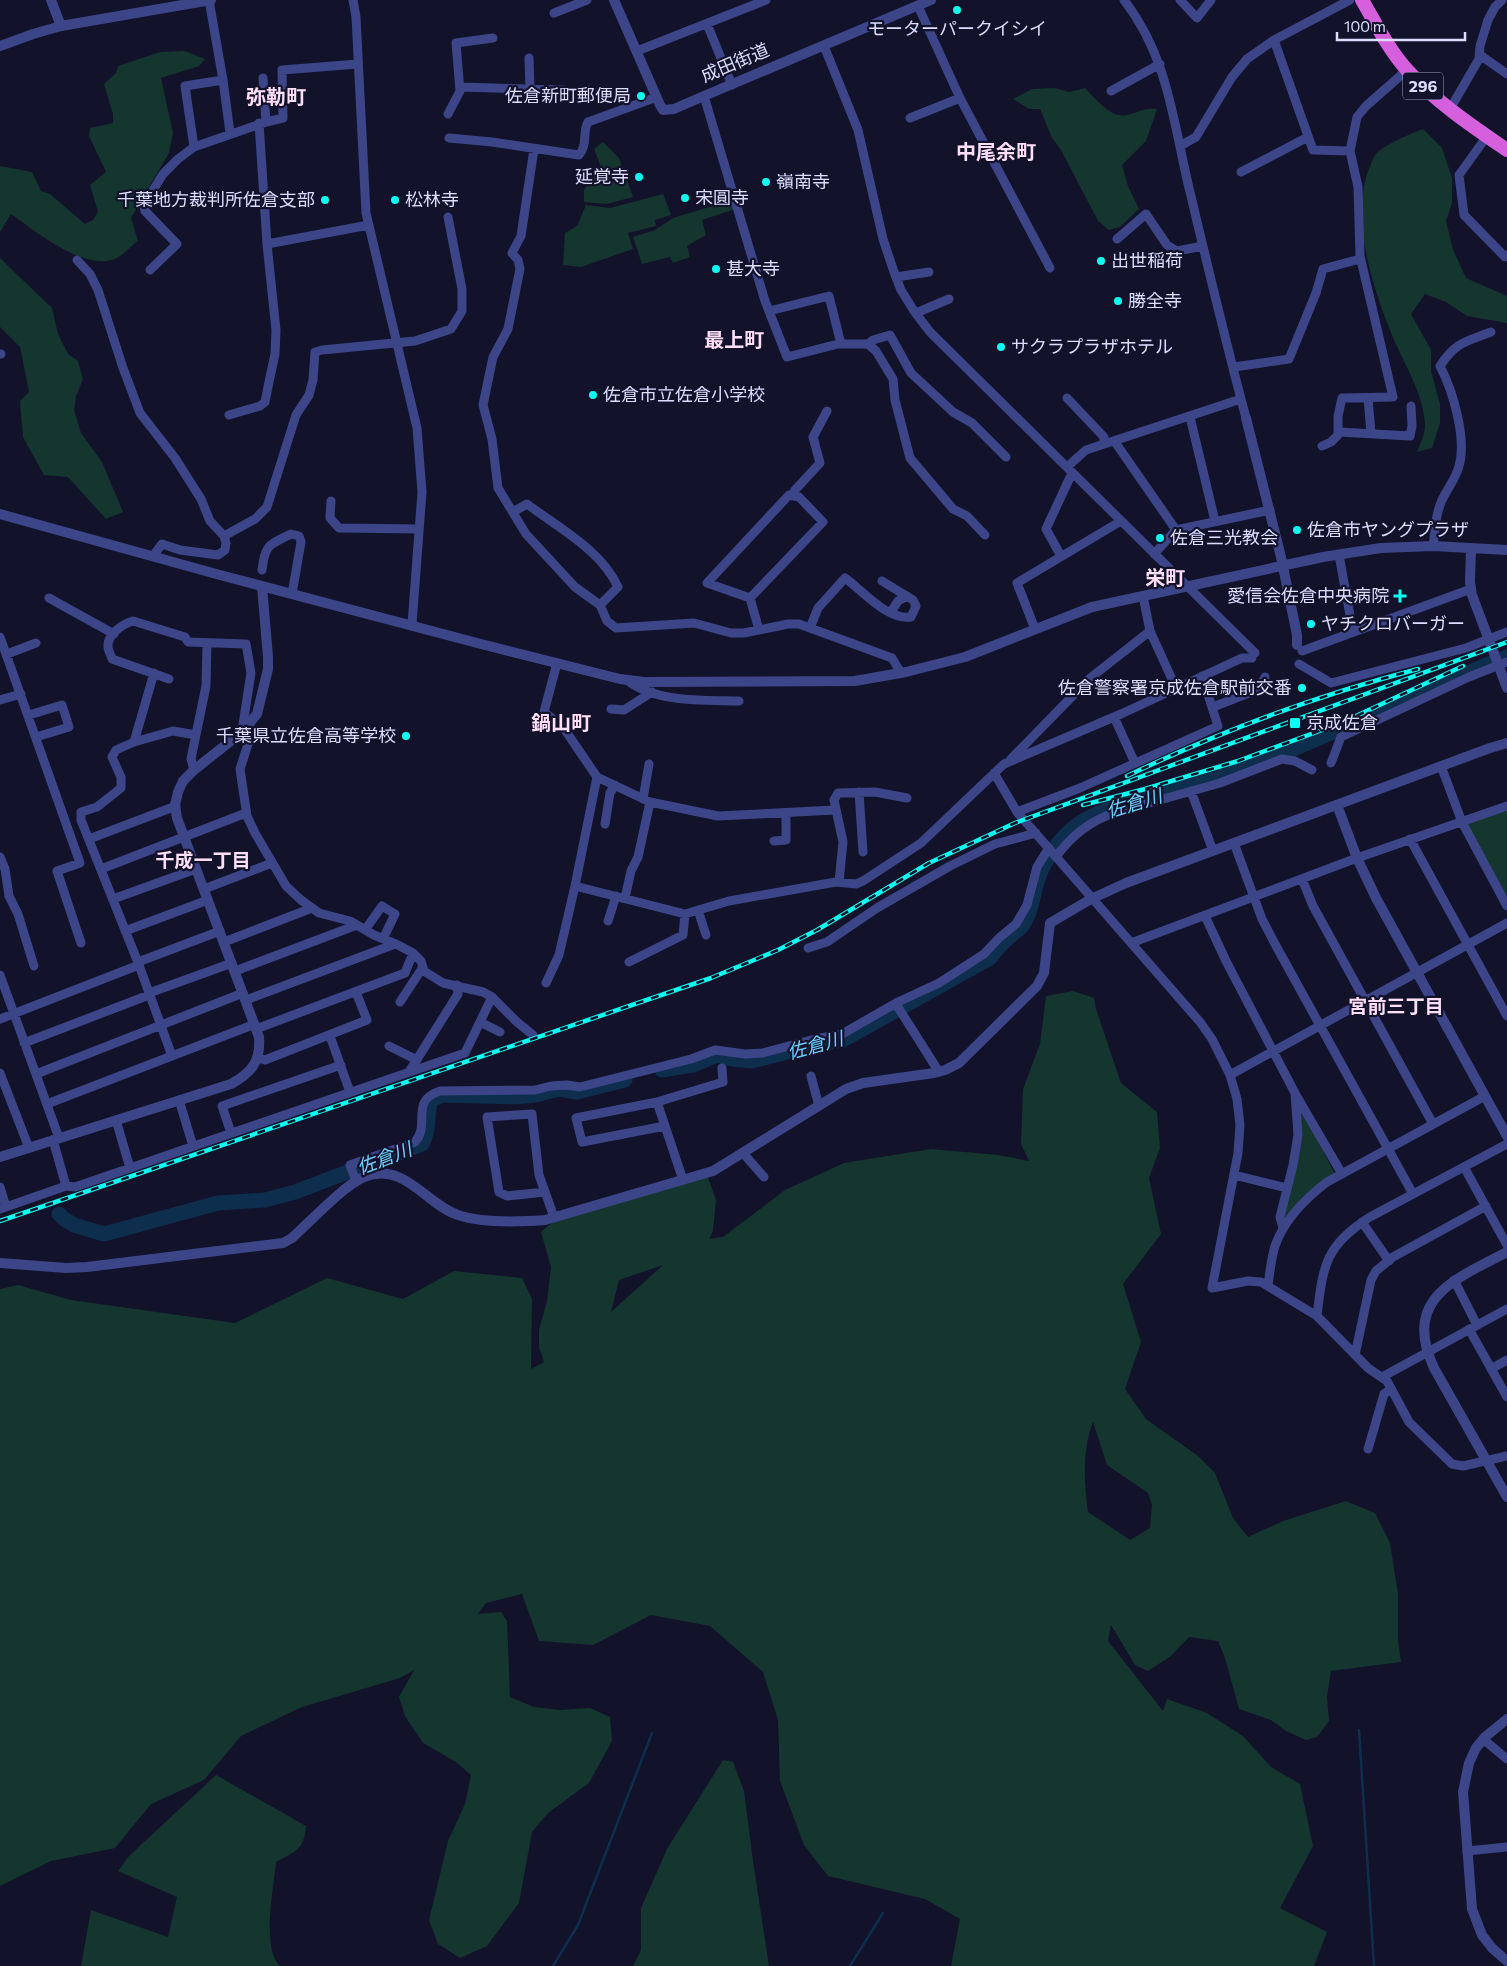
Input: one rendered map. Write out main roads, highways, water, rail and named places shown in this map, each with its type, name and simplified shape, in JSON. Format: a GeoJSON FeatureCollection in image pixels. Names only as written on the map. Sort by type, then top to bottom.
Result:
{"type":"FeatureCollection","features":[{"type":"Feature","properties":{"kind":"highway","name":"296"},"geometry":{"type":"LineString","coordinates":[[1362,0],[1393,53],[1407,70],[1450,109],[1507,150]]}},
{"type":"Feature","properties":{"kind":"waterway","name":"佐倉川"},"geometry":{"type":"LineString","coordinates":[[662,1070],[693,1065],[717,1055],[752,1061],[818,1044],[843,1040],[990,958],[1024,923],[1039,876],[1046,862],[1065,835],[1077,825],[1129,801],[1206,782],[1260,763],[1507,657]]}},
{"type":"Feature","properties":{"kind":"waterway","name":"佐倉川"},"geometry":{"type":"LineString","coordinates":[[59,1214],[74,1225],[104,1234],[218,1203],[265,1200],[295,1192],[422,1144],[426,1133],[431,1100],[442,1095],[515,1097],[536,1095],[559,1089],[577,1092],[625,1080]]}},
{"type":"Feature","properties":{"kind":"waterway"},"geometry":{"type":"LineString","coordinates":[[1359,1730],[1374,1966]]}},
{"type":"Feature","properties":{"kind":"waterway"},"geometry":{"type":"LineString","coordinates":[[553,1966],[578,1925],[652,1733]]}},
{"type":"Feature","properties":{"kind":"waterway"},"geometry":{"type":"LineString","coordinates":[[850,1966],[883,1913]]}},
{"type":"Feature","properties":{"kind":"railway"},"geometry":{"type":"LineString","coordinates":[[0,1221],[711,978],[778,950],[817,930],[929,863],[1015,823],[1507,642]]}},
{"type":"Feature","properties":{"kind":"railway"},"geometry":{"type":"LineString","coordinates":[[1083,805],[1145,789],[1238,761],[1341,723],[1463,666]]}},
{"type":"Feature","properties":{"kind":"railway"},"geometry":{"type":"LineString","coordinates":[[1127,776],[1198,744],[1270,715],[1344,690],[1418,669]]}},
{"type":"Feature","properties":{"kind":"place","name":"モーターパークイシイ"},"geometry":{"type":"Point","coordinates":[957,10]}},
{"type":"Feature","properties":{"kind":"place","name":"佐倉新町郵便局"},"geometry":{"type":"Point","coordinates":[641,96]}},
{"type":"Feature","properties":{"kind":"place","name":"延覚寺"},"geometry":{"type":"Point","coordinates":[639,177]}},
{"type":"Feature","properties":{"kind":"place","name":"嶺南寺"},"geometry":{"type":"Point","coordinates":[766,182]}},
{"type":"Feature","properties":{"kind":"place","name":"宋圓寺"},"geometry":{"type":"Point","coordinates":[685,198]}},
{"type":"Feature","properties":{"kind":"place","name":"千葉地方裁判所佐倉支部"},"geometry":{"type":"Point","coordinates":[325,200]}},
{"type":"Feature","properties":{"kind":"place","name":"松林寺"},"geometry":{"type":"Point","coordinates":[395,200]}},
{"type":"Feature","properties":{"kind":"place","name":"出世稲荷"},"geometry":{"type":"Point","coordinates":[1101,261]}},
{"type":"Feature","properties":{"kind":"place","name":"甚大寺"},"geometry":{"type":"Point","coordinates":[716,269]}},
{"type":"Feature","properties":{"kind":"place","name":"勝全寺"},"geometry":{"type":"Point","coordinates":[1118,301]}},
{"type":"Feature","properties":{"kind":"place","name":"サクラプラザホテル"},"geometry":{"type":"Point","coordinates":[1001,347]}},
{"type":"Feature","properties":{"kind":"place","name":"佐倉市立佐倉小学校"},"geometry":{"type":"Point","coordinates":[593,395]}},
{"type":"Feature","properties":{"kind":"place","name":"佐倉市ヤングプラザ"},"geometry":{"type":"Point","coordinates":[1297,530]}},
{"type":"Feature","properties":{"kind":"place","name":"佐倉三光教会"},"geometry":{"type":"Point","coordinates":[1160,538]}},
{"type":"Feature","properties":{"kind":"place","name":"愛信会佐倉中央病院"},"geometry":{"type":"Point","coordinates":[1400,596]}},
{"type":"Feature","properties":{"kind":"place","name":"ヤチクロバーガー"},"geometry":{"type":"Point","coordinates":[1311,624]}},
{"type":"Feature","properties":{"kind":"place","name":"佐倉警察署京成佐倉駅前交番"},"geometry":{"type":"Point","coordinates":[1302,688]}},
{"type":"Feature","properties":{"kind":"place","name":"京成佐倉"},"geometry":{"type":"Point","coordinates":[1295,723]}},
{"type":"Feature","properties":{"kind":"place","name":"千葉県立佐倉高等学校"},"geometry":{"type":"Point","coordinates":[406,736]}},
{"type":"Feature","properties":{"kind":"district","name":"弥勒町"},"geometry":{"type":"Point","coordinates":[276,97]}},
{"type":"Feature","properties":{"kind":"district","name":"中尾余町"},"geometry":{"type":"Point","coordinates":[996,152]}},
{"type":"Feature","properties":{"kind":"district","name":"最上町"},"geometry":{"type":"Point","coordinates":[734,340]}},
{"type":"Feature","properties":{"kind":"district","name":"栄町"},"geometry":{"type":"Point","coordinates":[1165,578]}},
{"type":"Feature","properties":{"kind":"district","name":"鍋山町"},"geometry":{"type":"Point","coordinates":[561,723]}},
{"type":"Feature","properties":{"kind":"district","name":"千成一丁目"},"geometry":{"type":"Point","coordinates":[203,860]}},
{"type":"Feature","properties":{"kind":"district","name":"宮前三丁目"},"geometry":{"type":"Point","coordinates":[1396,1006]}}]}
